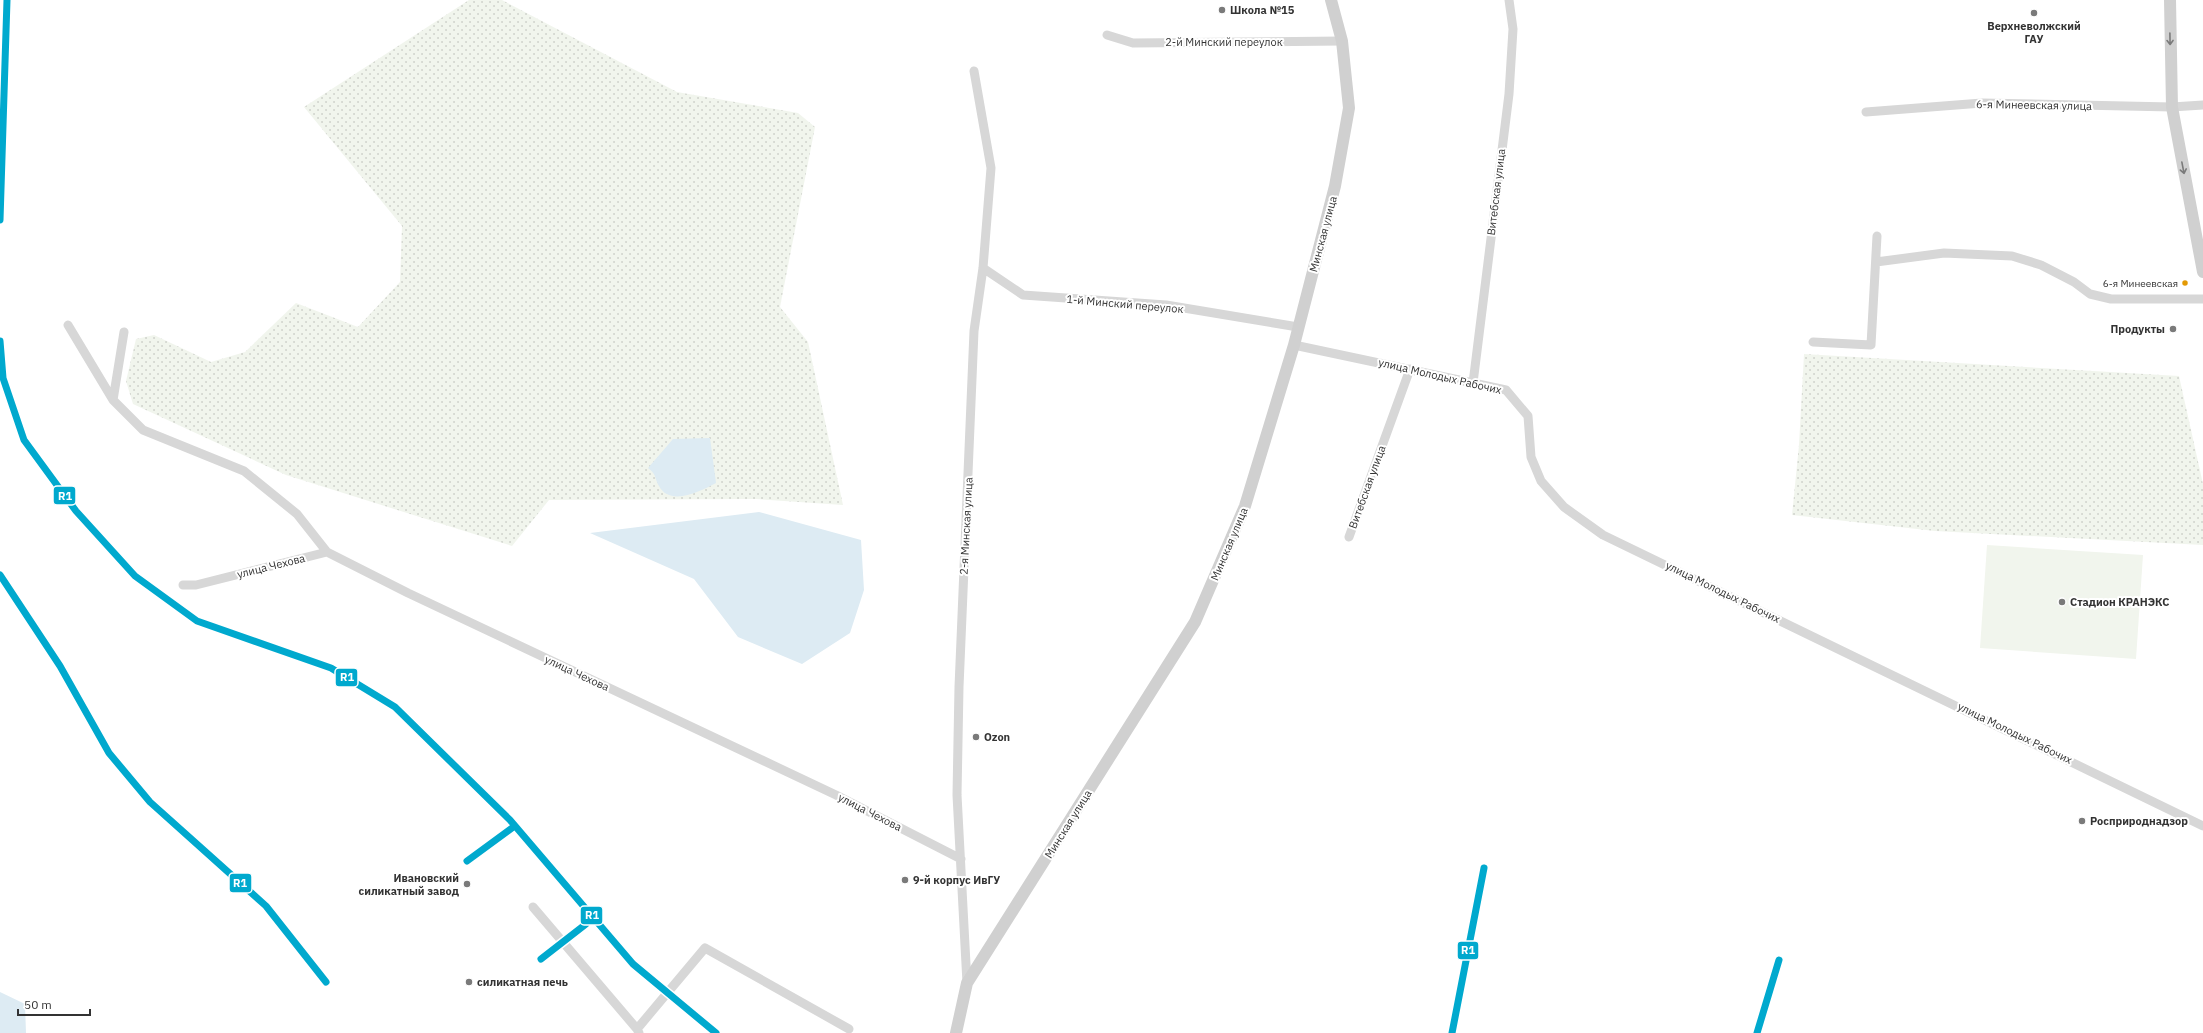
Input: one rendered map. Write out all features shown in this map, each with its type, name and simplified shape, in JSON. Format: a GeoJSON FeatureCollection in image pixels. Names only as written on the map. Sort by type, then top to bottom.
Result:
{"type":"FeatureCollection","features":[{"type":"Feature","properties":{"kind":"main road","name":"Минская улица"},"geometry":{"type":"LineString","coordinates":[[956,1033],[967,983],[1195,622],[1245,506],[1294,345],[1335,186],[1349,108],[1342,41],[1331,0]]}},
{"type":"Feature","properties":{"kind":"main road"},"geometry":{"type":"LineString","coordinates":[[2170,0],[2172,107],[2201,247],[2203,272]]}},
{"type":"Feature","properties":{"kind":"street","name":"Витебская улица"},"geometry":{"type":"LineString","coordinates":[[1473,383],[1508,94],[1513,29],[1509,0]]}},
{"type":"Feature","properties":{"kind":"street","name":"2-й Минский переулок"},"geometry":{"type":"LineString","coordinates":[[1107,35],[1133,43],[1342,41]]}},
{"type":"Feature","properties":{"kind":"street","name":"2-я Минская улица"},"geometry":{"type":"LineString","coordinates":[[967,983],[958,796],[959,687],[974,331],[983,268],[991,168],[974,71]]}},
{"type":"Feature","properties":{"kind":"street","name":"6-я Минеевская улица"},"geometry":{"type":"LineString","coordinates":[[1866,112],[1982,103],[2172,107],[2203,105]]}},
{"type":"Feature","properties":{"kind":"street"},"geometry":{"type":"LineString","coordinates":[[1813,342],[1871,345],[1877,236]]}},
{"type":"Feature","properties":{"kind":"street"},"geometry":{"type":"LineString","coordinates":[[1876,262],[1944,253],[2012,256],[2041,265],[2074,282],[2090,294],[2111,299],[2203,299]]}},
{"type":"Feature","properties":{"kind":"street","name":"1-й Минский переулок"},"geometry":{"type":"LineString","coordinates":[[983,268],[1023,295],[1166,305],[1298,327]]}},
{"type":"Feature","properties":{"kind":"street"},"geometry":{"type":"LineString","coordinates":[[68,325],[113,400],[143,430],[244,471],[297,514],[327,552]]}},
{"type":"Feature","properties":{"kind":"street"},"geometry":{"type":"LineString","coordinates":[[113,400],[124,332]]}},
{"type":"Feature","properties":{"kind":"street","name":"улица Молодых Рабочих"},"geometry":{"type":"LineString","coordinates":[[1294,345],[1506,390],[1528,416],[1531,457],[1540,481],[1564,507],[1603,535],[2203,826]]}},
{"type":"Feature","properties":{"kind":"street","name":"Витебская улица"},"geometry":{"type":"LineString","coordinates":[[1349,537],[1410,369]]}},
{"type":"Feature","properties":{"kind":"street","name":"улица Чехова"},"geometry":{"type":"LineString","coordinates":[[183,585],[196,585],[327,552],[415,597],[836,795],[961,859]]}},
{"type":"Feature","properties":{"kind":"street"},"geometry":{"type":"LineString","coordinates":[[533,907],[638,1031],[705,948],[849,1029]]}},
{"type":"Feature","properties":{"kind":"shaded area"},"geometry":{"type":"Polygon","coordinates":[[[469,0],[502,0],[677,92],[798,113],[815,127],[780,307],[808,342],[843,505],[756,499],[549,500],[512,546],[286,475],[133,404],[126,381],[136,339],[154,335],[211,362],[245,352],[296,303],[358,327],[400,282],[402,226],[304,107],[469,0]]]}},
{"type":"Feature","properties":{"kind":"shaded area"},"geometry":{"type":"Polygon","coordinates":[[[1804,354],[2179,376],[2203,484],[2203,545],[1935,531],[1792,515],[1799,445],[1804,354]]]}},
{"type":"Feature","properties":{"kind":"shaded area"},"geometry":{"type":"Polygon","coordinates":[[[710,438],[716,483],[702,490],[686,495],[670,496],[664,492],[659,486],[654,474],[648,468],[673,439],[710,438]]]}},
{"type":"Feature","properties":{"kind":"shaded area"},"geometry":{"type":"Polygon","coordinates":[[[759,512],[861,540],[864,590],[850,633],[802,664],[738,637],[694,579],[590,533],[759,512]]]}},
{"type":"Feature","properties":{"kind":"shaded area","name":"Стадион КРАНЭКС"},"geometry":{"type":"Polygon","coordinates":[[[1987,545],[2143,555],[2136,659],[1980,648],[1987,545]]]}},
{"type":"Feature","properties":{"kind":"shaded area"},"geometry":{"type":"Polygon","coordinates":[[[0,992],[25,1004],[26,1033],[0,1033],[0,992]]]}},
{"type":"Feature","properties":{"kind":"transit line","name":"R1"},"geometry":{"type":"LineString","coordinates":[[0,220],[7,0]]}},
{"type":"Feature","properties":{"kind":"transit line","name":"R1"},"geometry":{"type":"LineString","coordinates":[[0,341],[3,378],[24,440],[76,511],[135,576],[197,621],[331,668],[395,707],[510,820],[633,964],[716,1033]]}},
{"type":"Feature","properties":{"kind":"transit line","name":"R1"},"geometry":{"type":"LineString","coordinates":[[0,575],[60,666],[109,753],[150,802],[266,906],[326,982]]}},
{"type":"Feature","properties":{"kind":"transit line","name":"R1"},"geometry":{"type":"LineString","coordinates":[[467,861],[512,828]]}},
{"type":"Feature","properties":{"kind":"transit line","name":"R1"},"geometry":{"type":"LineString","coordinates":[[1452,1033],[1484,868]]}},
{"type":"Feature","properties":{"kind":"transit line","name":"R1"},"geometry":{"type":"LineString","coordinates":[[541,959],[586,924]]}},
{"type":"Feature","properties":{"kind":"transit line","name":"R1"},"geometry":{"type":"LineString","coordinates":[[1757,1033],[1779,960]]}},
{"type":"Feature","properties":{"kind":"place","name":"Школа №15"},"geometry":{"type":"Point","coordinates":[1222,10]}},
{"type":"Feature","properties":{"kind":"place","name":"Верхневолжский ГАУ"},"geometry":{"type":"Point","coordinates":[2034,13]}},
{"type":"Feature","properties":{"kind":"place","name":"6-я Минеевская"},"geometry":{"type":"Point","coordinates":[2185,283]}},
{"type":"Feature","properties":{"kind":"place","name":"Продукты"},"geometry":{"type":"Point","coordinates":[2173,329]}},
{"type":"Feature","properties":{"kind":"place","name":"Стадион КРАНЭКС"},"geometry":{"type":"Point","coordinates":[2062,602]}},
{"type":"Feature","properties":{"kind":"place","name":"Ozon"},"geometry":{"type":"Point","coordinates":[976,737]}},
{"type":"Feature","properties":{"kind":"place","name":"Росприроднадзор"},"geometry":{"type":"Point","coordinates":[2082,821]}},
{"type":"Feature","properties":{"kind":"place","name":"9-й корпус ИвГУ"},"geometry":{"type":"Point","coordinates":[905,880]}},
{"type":"Feature","properties":{"kind":"place","name":"Ивановский силикатный завод"},"geometry":{"type":"Point","coordinates":[467,884]}},
{"type":"Feature","properties":{"kind":"place","name":"силикатная печь"},"geometry":{"type":"Point","coordinates":[469,982]}}]}
